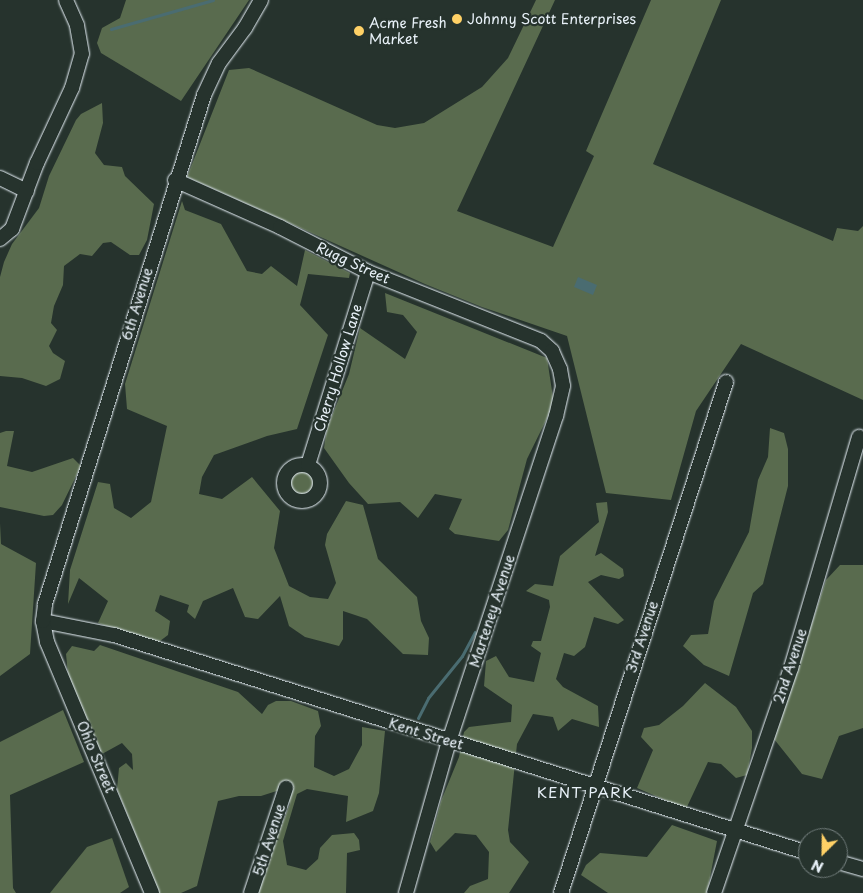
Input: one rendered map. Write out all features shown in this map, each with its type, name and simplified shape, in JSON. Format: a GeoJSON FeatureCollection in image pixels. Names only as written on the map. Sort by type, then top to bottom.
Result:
{"type":"FeatureCollection","features":[{"type":"Feature","properties":{"kind":"street"},"geometry":{"type":"LineString","coordinates":[[0,239],[12,229],[72,88],[82,54],[77,25],[66,0]]}},
{"type":"Feature","properties":{"kind":"street","name":"6th Avenue"},"geometry":{"type":"LineString","coordinates":[[43,621],[48,589],[175,180],[212,74],[246,28],[261,0]]}},
{"type":"Feature","properties":{"kind":"street"},"geometry":{"type":"LineString","coordinates":[[0,178],[27,191]]}},
{"type":"Feature","properties":{"kind":"street","name":"Rugg Street"},"geometry":{"type":"LineString","coordinates":[[175,180],[280,227],[368,272],[534,338]]}},
{"type":"Feature","properties":{"kind":"street","name":"Cherry Hollow Lane"},"geometry":{"type":"LineString","coordinates":[[308,465],[368,272]]}},
{"type":"Feature","properties":{"kind":"street","name":"Marteney Avenue"},"geometry":{"type":"LineString","coordinates":[[406,893],[449,741],[560,400],[562,376],[556,359],[547,345],[534,338]]}},
{"type":"Feature","properties":{"kind":"street","name":"3rd Avenue"},"geometry":{"type":"LineString","coordinates":[[561,893],[726,382]]}},
{"type":"Feature","properties":{"kind":"street","name":"2nd Avenue"},"geometry":{"type":"LineString","coordinates":[[714,893],[733,831],[791,668],[859,436]]}},
{"type":"Feature","properties":{"kind":"street","name":"Kent Street"},"geometry":{"type":"LineString","coordinates":[[43,621],[114,635],[798,850]]}},
{"type":"Feature","properties":{"kind":"street","name":"Ohio Street"},"geometry":{"type":"LineString","coordinates":[[43,621],[57,667],[152,893]]}},
{"type":"Feature","properties":{"kind":"street","name":"5th Avenue"},"geometry":{"type":"LineString","coordinates":[[251,893],[286,788]]}},
{"type":"Feature","properties":{"kind":"street"},"geometry":{"type":"LineString","coordinates":[[848,865],[863,870]]}},
{"type":"Feature","properties":{"kind":"green space"},"geometry":{"type":"Polygon","coordinates":[[[126,0],[249,0],[181,101],[101,53],[97,43],[102,28],[120,18],[126,0]]]}},
{"type":"Feature","properties":{"kind":"green space"},"geometry":{"type":"Polygon","coordinates":[[[536,0],[555,0],[457,211],[553,247],[594,156],[586,151],[651,0],[721,0],[653,164],[833,241],[837,228],[858,231],[863,226],[863,400],[741,344],[696,411],[671,500],[606,493],[567,336],[482,307],[425,284],[187,177],[229,70],[249,68],[377,125],[395,128],[424,123],[482,87],[508,58],[536,0]]]}},
{"type":"Feature","properties":{"kind":"green space"},"geometry":{"type":"Polygon","coordinates":[[[102,103],[103,123],[95,153],[104,165],[122,167],[125,176],[154,204],[147,240],[139,255],[130,255],[111,242],[103,243],[92,256],[80,254],[64,266],[63,285],[54,306],[51,323],[57,330],[49,346],[53,353],[65,361],[60,379],[46,386],[22,378],[0,376],[0,277],[4,262],[12,244],[39,208],[49,176],[76,120],[81,114],[102,103]]]}},
{"type":"Feature","properties":{"kind":"green space"},"geometry":{"type":"Polygon","coordinates":[[[182,201],[185,210],[221,224],[247,271],[262,274],[271,266],[297,286],[305,250],[350,273],[349,278],[308,274],[300,305],[328,335],[297,429],[267,436],[214,455],[202,477],[199,494],[222,499],[252,477],[280,511],[274,548],[289,586],[310,597],[328,599],[336,583],[325,545],[327,534],[346,501],[363,505],[378,559],[417,597],[421,621],[429,638],[428,655],[403,654],[367,619],[343,611],[343,639],[339,646],[305,637],[289,626],[280,596],[258,619],[245,617],[233,588],[203,601],[195,619],[187,612],[189,605],[160,595],[155,611],[170,621],[168,635],[156,644],[98,623],[108,601],[79,578],[68,604],[70,570],[98,482],[110,484],[114,508],[131,518],[151,502],[167,426],[127,409],[125,384],[182,201]]]}},
{"type":"Feature","properties":{"kind":"green space"},"geometry":{"type":"Polygon","coordinates":[[[385,293],[547,358],[554,404],[527,459],[508,530],[499,541],[455,534],[449,529],[462,499],[435,494],[418,518],[400,502],[368,504],[349,483],[324,448],[327,428],[349,374],[360,328],[405,359],[417,332],[403,315],[387,312],[385,293]]]}},
{"type":"Feature","properties":{"kind":"green space"},"geometry":{"type":"Polygon","coordinates":[[[770,428],[784,433],[788,449],[788,486],[763,584],[753,593],[729,676],[704,665],[683,646],[691,635],[708,634],[714,601],[749,532],[758,480],[768,457],[770,428]]]}},
{"type":"Feature","properties":{"kind":"green space"},"geometry":{"type":"Polygon","coordinates":[[[14,431],[7,466],[32,472],[73,458],[81,466],[62,505],[53,515],[44,516],[0,507],[0,433],[14,431]]]}},
{"type":"Feature","properties":{"kind":"green space"},"geometry":{"type":"Polygon","coordinates":[[[302,470],[311,474],[315,483],[311,492],[302,496],[293,492],[289,483],[293,474],[302,470]]]}},
{"type":"Feature","properties":{"kind":"green space"},"geometry":{"type":"Polygon","coordinates":[[[607,502],[608,512],[595,556],[601,553],[623,569],[624,576],[619,579],[601,575],[588,582],[624,620],[618,624],[594,617],[585,647],[574,656],[564,653],[556,679],[563,687],[598,706],[599,727],[572,719],[558,731],[553,717],[533,714],[517,744],[508,830],[510,842],[529,862],[509,893],[464,893],[470,886],[488,879],[489,852],[476,835],[455,833],[436,852],[430,842],[441,801],[459,757],[464,732],[469,727],[511,722],[512,705],[484,686],[486,661],[496,656],[509,677],[534,682],[541,653],[531,646],[533,641],[541,641],[550,607],[549,600],[526,591],[535,584],[553,586],[560,556],[599,522],[596,503],[607,502]]]}},
{"type":"Feature","properties":{"kind":"green space"},"geometry":{"type":"Polygon","coordinates":[[[0,523],[1,544],[36,563],[30,654],[0,676],[0,523]]]}},
{"type":"Feature","properties":{"kind":"green space"},"geometry":{"type":"Polygon","coordinates":[[[840,565],[863,565],[863,728],[839,736],[822,779],[802,774],[774,739],[826,580],[840,565]]]}},
{"type":"Feature","properties":{"kind":"green space"},"geometry":{"type":"Polygon","coordinates":[[[100,645],[238,692],[262,714],[268,705],[276,701],[291,701],[318,711],[321,726],[315,736],[314,767],[334,776],[349,769],[362,745],[362,727],[385,731],[379,793],[373,811],[346,822],[348,796],[307,789],[297,794],[283,841],[287,865],[306,870],[318,859],[320,848],[332,835],[354,833],[359,840],[360,850],[347,853],[346,893],[255,893],[290,804],[286,788],[261,796],[239,796],[218,801],[197,886],[181,893],[159,893],[117,789],[119,768],[126,763],[133,770],[132,754],[122,743],[102,754],[93,740],[68,674],[66,654],[72,646],[94,651],[100,645]]]}},
{"type":"Feature","properties":{"kind":"green space"},"geometry":{"type":"Polygon","coordinates":[[[705,683],[736,707],[752,731],[752,748],[747,775],[736,778],[721,764],[708,762],[686,809],[637,788],[653,750],[641,737],[644,728],[659,725],[683,706],[705,683]]]}},
{"type":"Feature","properties":{"kind":"green space"},"geometry":{"type":"Polygon","coordinates":[[[63,710],[84,762],[10,795],[13,888],[16,893],[0,893],[0,742],[63,710]]]}},
{"type":"Feature","properties":{"kind":"green space"},"geometry":{"type":"Polygon","coordinates":[[[672,825],[717,841],[707,893],[608,893],[581,875],[586,865],[600,853],[647,857],[672,825]]]}},
{"type":"Feature","properties":{"kind":"green space"},"geometry":{"type":"Polygon","coordinates":[[[112,838],[129,887],[120,893],[50,893],[87,847],[112,838]]]}},
{"type":"Feature","properties":{"kind":"water"},"geometry":{"type":"Polygon","coordinates":[[[578,277],[597,285],[593,295],[574,287],[578,277]]]}},
{"type":"Feature","properties":{"kind":"waterway"},"geometry":{"type":"LineString","coordinates":[[111,29],[213,0]]}},
{"type":"Feature","properties":{"kind":"waterway"},"geometry":{"type":"LineString","coordinates":[[418,718],[428,698],[462,656],[475,632]]}},
{"type":"Feature","properties":{"kind":"place","name":"Johnny Scott Enterprises"},"geometry":{"type":"Point","coordinates":[457,19]}},
{"type":"Feature","properties":{"kind":"place","name":"Acme Fresh Market"},"geometry":{"type":"Point","coordinates":[359,31]}},
{"type":"Feature","properties":{"kind":"district","name":"KENT PARK"},"geometry":{"type":"Point","coordinates":[585,792]}}]}
